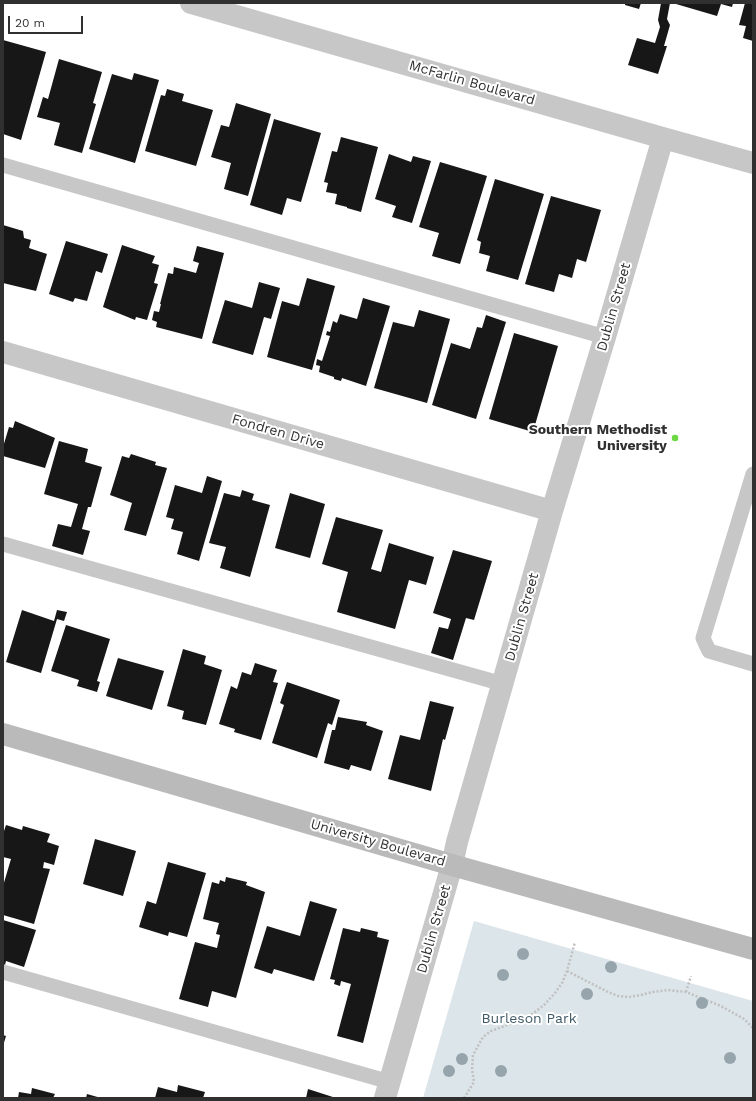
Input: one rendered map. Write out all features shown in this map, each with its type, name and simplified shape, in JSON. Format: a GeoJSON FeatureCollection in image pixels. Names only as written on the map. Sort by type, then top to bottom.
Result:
{"type":"FeatureCollection","features":[{"type":"Feature","properties":{"kind":"street","name":"McFarlin Boulevard"},"geometry":{"type":"LineString","coordinates":[[191,3],[753,163]]}},
{"type":"Feature","properties":{"kind":"street","name":"Dublin Street"},"geometry":{"type":"LineString","coordinates":[[388,1090],[552,511],[663,138]]}},
{"type":"Feature","properties":{"kind":"street","name":"Fondren Drive"},"geometry":{"type":"LineString","coordinates":[[3,352],[552,511]]}},
{"type":"Feature","properties":{"kind":"street","name":"University Boulevard"},"geometry":{"type":"LineString","coordinates":[[3,734],[452,865],[753,949]]}},
{"type":"Feature","properties":{"kind":"lane"},"geometry":{"type":"LineString","coordinates":[[3,165],[605,337]]}},
{"type":"Feature","properties":{"kind":"lane"},"geometry":{"type":"LineString","coordinates":[[753,474],[704,638],[709,651],[753,664]]}},
{"type":"Feature","properties":{"kind":"lane"},"geometry":{"type":"LineString","coordinates":[[3,544],[503,684]]}},
{"type":"Feature","properties":{"kind":"lane"},"geometry":{"type":"LineString","coordinates":[[3,972],[388,1090]]}},
{"type":"Feature","properties":{"kind":"path"},"geometry":{"type":"LineString","coordinates":[[464,1098],[474,1082],[472,1069],[473,1055],[483,1037],[495,1029],[523,1019],[534,1013],[545,1004],[562,983],[568,971],[575,942]]}},
{"type":"Feature","properties":{"kind":"path"},"geometry":{"type":"LineString","coordinates":[[568,971],[618,996],[629,997],[668,990],[686,992],[721,1006],[744,1019],[753,1028]]}},
{"type":"Feature","properties":{"kind":"path"},"geometry":{"type":"LineString","coordinates":[[686,992],[691,976]]}},
{"type":"Feature","properties":{"kind":"green space","name":"Burleson Park"},"geometry":{"type":"Polygon","coordinates":[[[474,921],[753,1001],[753,1098],[423,1098],[474,921]]]}},
{"type":"Feature","properties":{"kind":"building"},"geometry":{"type":"Polygon","coordinates":[[[625,3],[641,3],[639,9],[625,5],[625,3]]]}},
{"type":"Feature","properties":{"kind":"building"},"geometry":{"type":"Polygon","coordinates":[[[661,3],[670,3],[667,19],[670,25],[664,46],[667,46],[658,74],[628,65],[637,38],[655,43],[660,27],[658,20],[661,3]]]}},
{"type":"Feature","properties":{"kind":"building"},"geometry":{"type":"Polygon","coordinates":[[[733,3],[732,7],[721,4],[717,16],[676,4],[733,3]]]}},
{"type":"Feature","properties":{"kind":"building"},"geometry":{"type":"Polygon","coordinates":[[[745,3],[753,3],[753,41],[743,38],[746,26],[739,25],[745,3]]]}},
{"type":"Feature","properties":{"kind":"building"},"geometry":{"type":"Polygon","coordinates":[[[3,40],[46,52],[21,140],[3,134],[3,40]]]}},
{"type":"Feature","properties":{"kind":"building"},"geometry":{"type":"Polygon","coordinates":[[[59,59],[102,72],[93,103],[96,104],[82,153],[54,145],[60,123],[37,117],[43,97],[48,99],[59,59]]]}},
{"type":"Feature","properties":{"kind":"building"},"geometry":{"type":"Polygon","coordinates":[[[134,73],[159,80],[135,163],[89,149],[112,74],[132,80],[134,73]]]}},
{"type":"Feature","properties":{"kind":"building"},"geometry":{"type":"Polygon","coordinates":[[[167,89],[184,94],[182,101],[213,110],[196,166],[145,151],[161,95],[165,96],[167,89]]]}},
{"type":"Feature","properties":{"kind":"building"},"geometry":{"type":"Polygon","coordinates":[[[236,103],[271,114],[248,196],[224,189],[231,163],[211,157],[221,125],[229,127],[236,103]]]}},
{"type":"Feature","properties":{"kind":"building"},"geometry":{"type":"Polygon","coordinates":[[[274,119],[321,133],[301,202],[287,198],[282,215],[250,205],[274,119]]]}},
{"type":"Feature","properties":{"kind":"building"},"geometry":{"type":"Polygon","coordinates":[[[341,137],[378,147],[361,212],[335,204],[337,194],[326,192],[328,183],[324,182],[332,151],[337,152],[341,137]]]}},
{"type":"Feature","properties":{"kind":"building"},"geometry":{"type":"Polygon","coordinates":[[[389,154],[411,162],[413,156],[431,161],[412,223],[392,217],[396,206],[375,199],[389,154]]]}},
{"type":"Feature","properties":{"kind":"building"},"geometry":{"type":"Polygon","coordinates":[[[440,162],[487,176],[460,264],[432,256],[439,233],[419,227],[440,162]]]}},
{"type":"Feature","properties":{"kind":"building"},"geometry":{"type":"Polygon","coordinates":[[[495,179],[544,194],[518,280],[486,271],[490,256],[479,253],[481,242],[477,240],[495,179]]]}},
{"type":"Feature","properties":{"kind":"building"},"geometry":{"type":"Polygon","coordinates":[[[551,196],[601,210],[586,262],[577,259],[572,278],[559,274],[554,292],[525,284],[551,196]]]}},
{"type":"Feature","properties":{"kind":"building"},"geometry":{"type":"Polygon","coordinates":[[[3,225],[23,231],[24,238],[31,240],[29,248],[47,254],[36,291],[3,283],[3,225]]]}},
{"type":"Feature","properties":{"kind":"building"},"geometry":{"type":"Polygon","coordinates":[[[66,241],[108,254],[102,273],[96,271],[87,301],[75,298],[73,302],[49,294],[66,241]]]}},
{"type":"Feature","properties":{"kind":"building"},"geometry":{"type":"Polygon","coordinates":[[[122,245],[155,256],[152,263],[159,265],[154,283],[158,284],[147,320],[136,317],[135,320],[103,307],[122,245]]]}},
{"type":"Feature","properties":{"kind":"building"},"geometry":{"type":"Polygon","coordinates":[[[197,246],[224,253],[202,339],[156,327],[157,322],[152,320],[154,311],[159,312],[168,273],[173,274],[174,267],[196,273],[199,263],[193,261],[197,246]]]}},
{"type":"Feature","properties":{"kind":"building"},"geometry":{"type":"Polygon","coordinates":[[[307,278],[335,286],[312,370],[267,357],[282,301],[299,306],[307,278]]]}},
{"type":"Feature","properties":{"kind":"building"},"geometry":{"type":"Polygon","coordinates":[[[259,282],[280,288],[271,319],[264,317],[253,355],[212,343],[225,300],[252,308],[259,282]]]}},
{"type":"Feature","properties":{"kind":"building"},"geometry":{"type":"Polygon","coordinates":[[[363,298],[390,306],[366,386],[342,378],[341,381],[334,379],[334,377],[319,372],[320,366],[316,365],[317,359],[322,361],[330,336],[326,335],[327,331],[330,332],[333,321],[337,323],[340,314],[357,319],[363,298]]]}},
{"type":"Feature","properties":{"kind":"building"},"geometry":{"type":"Polygon","coordinates":[[[419,310],[450,319],[427,403],[374,388],[393,322],[414,327],[419,310]]]}},
{"type":"Feature","properties":{"kind":"building"},"geometry":{"type":"Polygon","coordinates":[[[486,315],[506,322],[476,419],[432,405],[451,343],[470,349],[477,327],[482,328],[486,315]]]}},
{"type":"Feature","properties":{"kind":"building"},"geometry":{"type":"Polygon","coordinates":[[[514,333],[558,346],[533,432],[489,419],[514,333]]]}},
{"type":"Feature","properties":{"kind":"building"},"geometry":{"type":"Polygon","coordinates":[[[15,421],[55,438],[45,468],[3,456],[3,447],[9,427],[13,428],[15,421]]]}},
{"type":"Feature","properties":{"kind":"building"},"geometry":{"type":"Polygon","coordinates":[[[59,441],[88,449],[85,462],[102,467],[91,507],[88,507],[82,529],[90,531],[83,555],[52,546],[58,524],[71,527],[78,504],[44,494],[59,441]]]}},
{"type":"Feature","properties":{"kind":"building"},"geometry":{"type":"Polygon","coordinates":[[[131,454],[156,462],[155,465],[167,468],[146,536],[124,530],[132,503],[110,495],[122,456],[129,458],[131,454]]]}},
{"type":"Feature","properties":{"kind":"building"},"geometry":{"type":"Polygon","coordinates":[[[207,476],[222,481],[199,561],[177,554],[183,532],[171,529],[174,519],[166,517],[175,485],[202,493],[207,476]]]}},
{"type":"Feature","properties":{"kind":"building"},"geometry":{"type":"Polygon","coordinates":[[[242,490],[254,494],[252,500],[270,505],[250,577],[220,568],[226,547],[209,543],[224,493],[240,497],[242,490]]]}},
{"type":"Feature","properties":{"kind":"building"},"geometry":{"type":"Polygon","coordinates":[[[290,493],[325,504],[310,558],[275,548],[290,493]]]}},
{"type":"Feature","properties":{"kind":"building"},"geometry":{"type":"Polygon","coordinates":[[[336,517],[383,530],[371,569],[381,572],[389,543],[434,557],[426,585],[409,580],[395,629],[337,612],[348,572],[322,564],[336,517]]]}},
{"type":"Feature","properties":{"kind":"building"},"geometry":{"type":"Polygon","coordinates":[[[453,550],[492,561],[474,620],[466,618],[453,660],[431,653],[439,627],[448,629],[451,619],[433,613],[453,550]]]}},
{"type":"Feature","properties":{"kind":"building"},"geometry":{"type":"Polygon","coordinates":[[[22,610],[54,621],[57,610],[67,612],[64,621],[57,619],[41,673],[6,662],[22,610]]]}},
{"type":"Feature","properties":{"kind":"building"},"geometry":{"type":"Polygon","coordinates":[[[66,625],[110,639],[97,681],[100,682],[97,692],[77,686],[79,680],[51,671],[66,625]]]}},
{"type":"Feature","properties":{"kind":"building"},"geometry":{"type":"Polygon","coordinates":[[[183,649],[206,656],[204,664],[222,670],[206,725],[182,719],[184,711],[167,706],[183,649]]]}},
{"type":"Feature","properties":{"kind":"building"},"geometry":{"type":"Polygon","coordinates":[[[118,658],[164,671],[152,710],[106,696],[118,658]]]}},
{"type":"Feature","properties":{"kind":"building"},"geometry":{"type":"Polygon","coordinates":[[[255,663],[277,670],[273,682],[278,683],[261,740],[234,732],[235,729],[219,724],[231,686],[237,689],[242,672],[251,675],[255,663]]]}},
{"type":"Feature","properties":{"kind":"building"},"geometry":{"type":"Polygon","coordinates":[[[287,682],[340,700],[332,725],[328,723],[317,758],[272,743],[284,705],[280,703],[287,682]]]}},
{"type":"Feature","properties":{"kind":"building"},"geometry":{"type":"Polygon","coordinates":[[[430,701],[454,707],[445,740],[443,739],[431,791],[388,779],[400,735],[420,740],[430,701]]]}},
{"type":"Feature","properties":{"kind":"building"},"geometry":{"type":"Polygon","coordinates":[[[338,717],[367,722],[366,725],[383,731],[371,771],[351,765],[349,770],[324,763],[332,730],[335,730],[338,717]]]}},
{"type":"Feature","properties":{"kind":"building"},"geometry":{"type":"Polygon","coordinates":[[[6,825],[22,830],[23,826],[50,834],[47,842],[59,846],[54,865],[44,862],[43,868],[50,869],[34,924],[3,915],[3,886],[11,859],[3,857],[3,834],[6,825]]]}},
{"type":"Feature","properties":{"kind":"building"},"geometry":{"type":"Polygon","coordinates":[[[95,839],[136,851],[123,896],[83,884],[95,839]]]}},
{"type":"Feature","properties":{"kind":"building"},"geometry":{"type":"Polygon","coordinates":[[[168,862],[206,873],[187,937],[169,932],[168,936],[139,927],[147,901],[156,904],[168,862]]]}},
{"type":"Feature","properties":{"kind":"building"},"geometry":{"type":"Polygon","coordinates":[[[226,877],[247,882],[246,885],[265,892],[236,998],[212,991],[208,1007],[179,999],[195,942],[217,948],[220,935],[216,934],[219,923],[203,919],[212,882],[219,884],[220,880],[225,882],[226,877]]]}},
{"type":"Feature","properties":{"kind":"building"},"geometry":{"type":"Polygon","coordinates":[[[310,901],[337,909],[314,981],[274,969],[272,974],[254,968],[267,926],[300,936],[310,901]]]}},
{"type":"Feature","properties":{"kind":"building"},"geometry":{"type":"Polygon","coordinates":[[[3,920],[36,930],[24,967],[6,961],[5,965],[3,964],[3,920]]]}},
{"type":"Feature","properties":{"kind":"building"},"geometry":{"type":"Polygon","coordinates":[[[343,928],[360,932],[361,928],[378,932],[377,937],[389,940],[363,1043],[337,1036],[351,984],[341,981],[340,986],[334,984],[335,980],[330,979],[343,928]]]}},
{"type":"Feature","properties":{"kind":"building"},"geometry":{"type":"Polygon","coordinates":[[[3,1035],[6,1036],[3,1046],[3,1035]]]}},
{"type":"Feature","properties":{"kind":"building"},"geometry":{"type":"Polygon","coordinates":[[[178,1085],[205,1092],[203,1098],[155,1098],[158,1087],[177,1092],[178,1085]]]}},
{"type":"Feature","properties":{"kind":"building"},"geometry":{"type":"Polygon","coordinates":[[[32,1088],[55,1094],[53,1098],[18,1098],[19,1092],[31,1094],[32,1088]]]}},
{"type":"Feature","properties":{"kind":"building"},"geometry":{"type":"Polygon","coordinates":[[[308,1089],[336,1098],[306,1098],[308,1089]]]}},
{"type":"Feature","properties":{"kind":"building"},"geometry":{"type":"Polygon","coordinates":[[[87,1094],[101,1098],[86,1098],[87,1094]]]}},
{"type":"Feature","properties":{"kind":"place","name":"Southern Methodist University"},"geometry":{"type":"Point","coordinates":[675,438]}}]}
